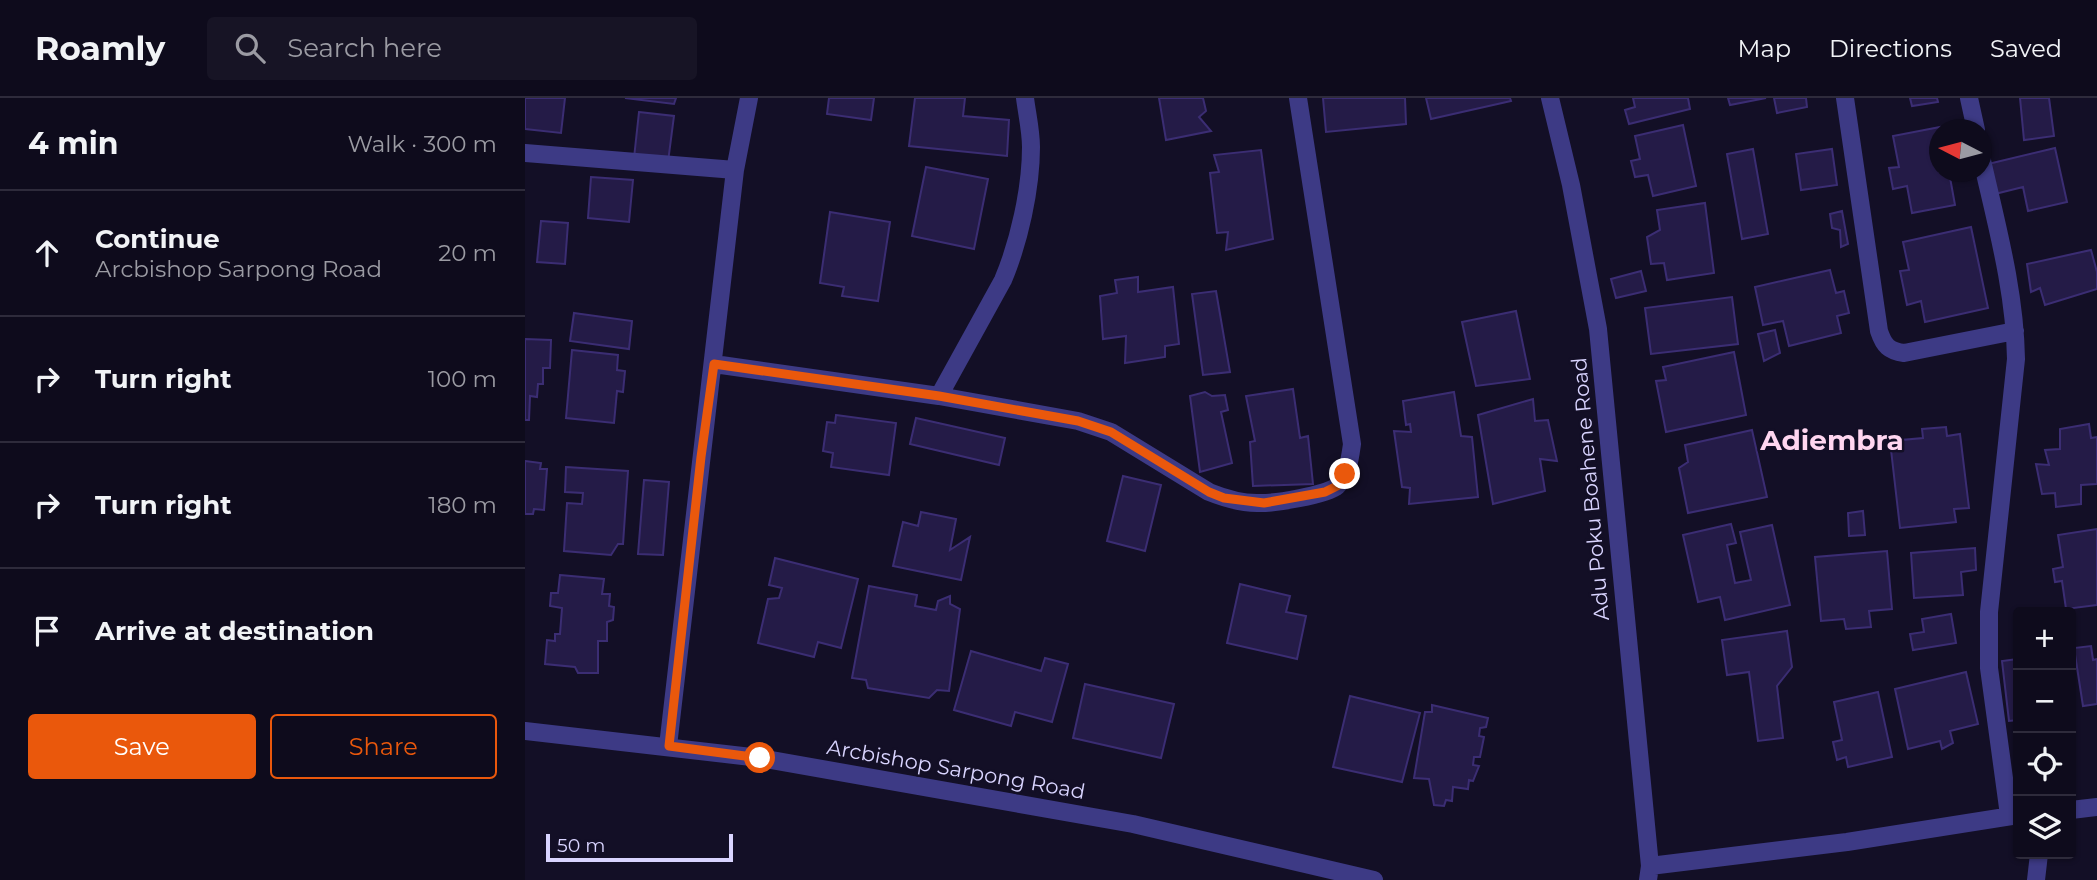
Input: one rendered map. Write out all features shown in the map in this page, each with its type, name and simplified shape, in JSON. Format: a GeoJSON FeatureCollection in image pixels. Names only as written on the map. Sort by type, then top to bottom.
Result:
{"type":"FeatureCollection","features":[{"type":"Feature","properties":{"kind":"street"},"geometry":{"type":"LineString","coordinates":[[669,746],[735,170],[749,98]]}},
{"type":"Feature","properties":{"kind":"street"},"geometry":{"type":"LineString","coordinates":[[939,396],[1011,261],[1027,188],[1031,146],[1025,98]]}},
{"type":"Feature","properties":{"kind":"street"},"geometry":{"type":"LineString","coordinates":[[714,364],[939,396],[1078,421],[1111,432],[1209,492],[1224,498],[1264,503],[1325,492],[1337,486],[1349,463],[1352,444],[1298,98]]}},
{"type":"Feature","properties":{"kind":"street","name":"Adu Poku Boahene Road"},"geometry":{"type":"LineString","coordinates":[[1551,98],[1571,185],[1598,329],[1649,873]]}},
{"type":"Feature","properties":{"kind":"street"},"geometry":{"type":"LineString","coordinates":[[1845,98],[1883,344],[1893,352],[1905,353],[2015,331]]}},
{"type":"Feature","properties":{"kind":"street"},"geometry":{"type":"LineString","coordinates":[[1969,98],[1974,119]]}},
{"type":"Feature","properties":{"kind":"street"},"geometry":{"type":"LineString","coordinates":[[525,153],[735,170]]}},
{"type":"Feature","properties":{"kind":"street"},"geometry":{"type":"LineString","coordinates":[[1987,182],[2013,305],[2015,331],[2016,359],[1989,612],[1989,668],[2013,809]]}},
{"type":"Feature","properties":{"kind":"street","name":"Arcbishop Sarpong Road"},"geometry":{"type":"LineString","coordinates":[[525,731],[760,758],[1133,824],[1374,880]]}},
{"type":"Feature","properties":{"kind":"street"},"geometry":{"type":"LineString","coordinates":[[2076,809],[2097,807]]}},
{"type":"Feature","properties":{"kind":"street"},"geometry":{"type":"LineString","coordinates":[[1649,873],[2013,815]]}},
{"type":"Feature","properties":{"kind":"street"},"geometry":{"type":"LineString","coordinates":[[2036,880],[2038,859]]}},
{"type":"Feature","properties":{"kind":"building"},"geometry":{"type":"Polygon","coordinates":[[[525,98],[565,98],[561,133],[525,129],[525,98]]]}},
{"type":"Feature","properties":{"kind":"building"},"geometry":{"type":"Polygon","coordinates":[[[625,98],[676,98],[674,104],[625,98]]]}},
{"type":"Feature","properties":{"kind":"building"},"geometry":{"type":"Polygon","coordinates":[[[829,98],[874,98],[871,120],[827,114],[829,98]]]}},
{"type":"Feature","properties":{"kind":"building"},"geometry":{"type":"Polygon","coordinates":[[[915,98],[965,98],[963,116],[1009,120],[1007,156],[909,146],[915,98]]]}},
{"type":"Feature","properties":{"kind":"building"},"geometry":{"type":"Polygon","coordinates":[[[1159,98],[1203,98],[1206,111],[1199,117],[1211,131],[1166,140],[1159,98]]]}},
{"type":"Feature","properties":{"kind":"building"},"geometry":{"type":"Polygon","coordinates":[[[1323,98],[1405,98],[1406,124],[1326,132],[1323,98]]]}},
{"type":"Feature","properties":{"kind":"building"},"geometry":{"type":"Polygon","coordinates":[[[1426,98],[1510,98],[1511,101],[1431,119],[1426,98]]]}},
{"type":"Feature","properties":{"kind":"building"},"geometry":{"type":"Polygon","coordinates":[[[1633,98],[1688,98],[1690,109],[1629,124],[1625,110],[1635,107],[1633,98]]]}},
{"type":"Feature","properties":{"kind":"building"},"geometry":{"type":"Polygon","coordinates":[[[1728,98],[1766,98],[1730,105],[1728,98]]]}},
{"type":"Feature","properties":{"kind":"building"},"geometry":{"type":"Polygon","coordinates":[[[1774,98],[1806,98],[1807,107],[1777,113],[1774,98]]]}},
{"type":"Feature","properties":{"kind":"building"},"geometry":{"type":"Polygon","coordinates":[[[1910,98],[1937,98],[1938,102],[1912,106],[1910,98]]]}},
{"type":"Feature","properties":{"kind":"building"},"geometry":{"type":"Polygon","coordinates":[[[2020,98],[2049,98],[2054,136],[2024,140],[2020,98]]]}},
{"type":"Feature","properties":{"kind":"building"},"geometry":{"type":"Polygon","coordinates":[[[639,112],[674,116],[668,162],[634,158],[639,112]]]}},
{"type":"Feature","properties":{"kind":"building"},"geometry":{"type":"Polygon","coordinates":[[[1683,125],[1696,186],[1653,196],[1648,175],[1635,177],[1631,161],[1640,159],[1635,136],[1683,125]]]}},
{"type":"Feature","properties":{"kind":"building"},"geometry":{"type":"Polygon","coordinates":[[[1929,129],[1929,182],[1951,182],[1955,205],[1912,213],[1907,186],[1893,189],[1889,168],[1899,167],[1893,136],[1929,129]]]}},
{"type":"Feature","properties":{"kind":"building"},"geometry":{"type":"Polygon","coordinates":[[[2055,148],[2067,202],[2028,211],[2023,187],[1995,194],[1992,163],[2055,148]]]}},
{"type":"Feature","properties":{"kind":"building"},"geometry":{"type":"Polygon","coordinates":[[[1753,149],[1768,234],[1742,239],[1727,154],[1753,149]]]}},
{"type":"Feature","properties":{"kind":"building"},"geometry":{"type":"Polygon","coordinates":[[[1832,149],[1837,185],[1801,190],[1796,154],[1832,149]]]}},
{"type":"Feature","properties":{"kind":"building"},"geometry":{"type":"Polygon","coordinates":[[[1261,150],[1273,239],[1226,250],[1228,232],[1217,233],[1210,173],[1219,172],[1214,155],[1261,150]]]}},
{"type":"Feature","properties":{"kind":"building"},"geometry":{"type":"Polygon","coordinates":[[[926,167],[988,179],[974,249],[912,236],[926,167]]]}},
{"type":"Feature","properties":{"kind":"building"},"geometry":{"type":"Polygon","coordinates":[[[591,177],[633,180],[629,222],[588,218],[591,177]]]}},
{"type":"Feature","properties":{"kind":"building"},"geometry":{"type":"Polygon","coordinates":[[[1705,203],[1714,273],[1667,280],[1664,263],[1651,264],[1647,237],[1660,230],[1657,210],[1705,203]]]}},
{"type":"Feature","properties":{"kind":"building"},"geometry":{"type":"Polygon","coordinates":[[[1842,211],[1848,244],[1841,247],[1840,230],[1832,228],[1830,214],[1842,211]]]}},
{"type":"Feature","properties":{"kind":"building"},"geometry":{"type":"Polygon","coordinates":[[[830,212],[890,222],[878,301],[842,296],[844,287],[820,283],[830,212]]]}},
{"type":"Feature","properties":{"kind":"building"},"geometry":{"type":"Polygon","coordinates":[[[541,221],[568,223],[565,264],[537,262],[541,221]]]}},
{"type":"Feature","properties":{"kind":"building"},"geometry":{"type":"Polygon","coordinates":[[[1971,227],[1988,308],[1925,322],[1921,301],[1907,305],[1900,271],[1909,270],[1903,242],[1971,227]]]}},
{"type":"Feature","properties":{"kind":"building"},"geometry":{"type":"Polygon","coordinates":[[[2091,250],[2097,272],[2097,289],[2045,305],[2040,288],[2031,292],[2027,264],[2091,250]]]}},
{"type":"Feature","properties":{"kind":"building"},"geometry":{"type":"Polygon","coordinates":[[[1830,270],[1836,293],[1844,291],[1849,313],[1837,316],[1841,333],[1789,346],[1783,321],[1763,325],[1755,287],[1830,270]]]}},
{"type":"Feature","properties":{"kind":"building"},"geometry":{"type":"Polygon","coordinates":[[[1641,271],[1646,291],[1616,298],[1611,279],[1641,271]]]}},
{"type":"Feature","properties":{"kind":"building"},"geometry":{"type":"Polygon","coordinates":[[[1138,277],[1138,292],[1173,287],[1179,344],[1165,346],[1165,357],[1125,363],[1126,336],[1103,339],[1100,296],[1117,293],[1115,280],[1138,277]]]}},
{"type":"Feature","properties":{"kind":"building"},"geometry":{"type":"Polygon","coordinates":[[[1216,291],[1230,372],[1203,375],[1192,294],[1216,291]]]}},
{"type":"Feature","properties":{"kind":"building"},"geometry":{"type":"Polygon","coordinates":[[[1732,297],[1738,344],[1651,354],[1645,308],[1732,297]]]}},
{"type":"Feature","properties":{"kind":"building"},"geometry":{"type":"Polygon","coordinates":[[[1516,311],[1530,379],[1476,386],[1462,322],[1516,311]]]}},
{"type":"Feature","properties":{"kind":"building"},"geometry":{"type":"Polygon","coordinates":[[[574,313],[632,321],[629,349],[570,341],[574,313]]]}},
{"type":"Feature","properties":{"kind":"building"},"geometry":{"type":"Polygon","coordinates":[[[1775,330],[1780,353],[1764,361],[1758,334],[1775,330]]]}},
{"type":"Feature","properties":{"kind":"building"},"geometry":{"type":"Polygon","coordinates":[[[525,339],[551,340],[550,368],[543,368],[543,384],[538,384],[537,397],[530,396],[529,420],[525,420],[525,339]]]}},
{"type":"Feature","properties":{"kind":"building"},"geometry":{"type":"Polygon","coordinates":[[[572,350],[618,355],[617,370],[625,371],[623,392],[617,391],[614,423],[566,418],[572,350]]]}},
{"type":"Feature","properties":{"kind":"building"},"geometry":{"type":"Polygon","coordinates":[[[1734,352],[1746,415],[1666,432],[1656,381],[1666,380],[1663,367],[1734,352]]]}},
{"type":"Feature","properties":{"kind":"building"},"geometry":{"type":"Polygon","coordinates":[[[1293,389],[1300,438],[1308,436],[1313,484],[1253,486],[1250,442],[1255,441],[1246,396],[1293,389]]]}},
{"type":"Feature","properties":{"kind":"building"},"geometry":{"type":"Polygon","coordinates":[[[1205,392],[1212,396],[1225,395],[1228,410],[1221,412],[1232,463],[1200,472],[1190,396],[1205,392]]]}},
{"type":"Feature","properties":{"kind":"building"},"geometry":{"type":"Polygon","coordinates":[[[1454,392],[1461,436],[1472,437],[1478,497],[1409,504],[1410,488],[1402,487],[1394,431],[1411,432],[1410,424],[1406,425],[1403,401],[1454,392]]]}},
{"type":"Feature","properties":{"kind":"building"},"geometry":{"type":"Polygon","coordinates":[[[1533,399],[1535,421],[1548,420],[1557,461],[1540,459],[1545,491],[1493,504],[1478,415],[1533,399]]]}},
{"type":"Feature","properties":{"kind":"building"},"geometry":{"type":"Polygon","coordinates":[[[836,415],[896,423],[889,475],[831,467],[833,453],[823,451],[827,422],[835,423],[836,415]]]}},
{"type":"Feature","properties":{"kind":"building"},"geometry":{"type":"Polygon","coordinates":[[[916,418],[1005,438],[999,465],[910,444],[916,418]]]}},
{"type":"Feature","properties":{"kind":"building"},"geometry":{"type":"Polygon","coordinates":[[[2089,424],[2091,438],[2097,437],[2097,484],[2081,485],[2081,504],[2056,507],[2055,493],[2042,494],[2036,464],[2049,465],[2045,450],[2060,449],[2060,429],[2089,424]]]}},
{"type":"Feature","properties":{"kind":"building"},"geometry":{"type":"Polygon","coordinates":[[[1946,427],[1947,436],[1960,434],[1969,508],[1954,509],[1956,522],[1900,528],[1890,441],[1923,438],[1922,429],[1946,427]]]}},
{"type":"Feature","properties":{"kind":"building"},"geometry":{"type":"Polygon","coordinates":[[[1752,430],[1767,497],[1688,513],[1679,468],[1688,462],[1685,445],[1752,430]]]}},
{"type":"Feature","properties":{"kind":"building"},"geometry":{"type":"Polygon","coordinates":[[[525,461],[541,463],[540,469],[547,469],[544,510],[534,509],[533,514],[525,514],[525,461]]]}},
{"type":"Feature","properties":{"kind":"building"},"geometry":{"type":"Polygon","coordinates":[[[566,467],[628,471],[623,544],[618,544],[611,555],[564,551],[567,503],[582,504],[583,493],[565,492],[566,467]]]}},
{"type":"Feature","properties":{"kind":"building"},"geometry":{"type":"Polygon","coordinates":[[[1123,476],[1161,485],[1145,551],[1107,541],[1123,476]]]}},
{"type":"Feature","properties":{"kind":"building"},"geometry":{"type":"Polygon","coordinates":[[[644,480],[669,482],[663,555],[638,554],[644,480]]]}},
{"type":"Feature","properties":{"kind":"building"},"geometry":{"type":"Polygon","coordinates":[[[1863,511],[1865,535],[1849,536],[1848,513],[1863,511]]]}},
{"type":"Feature","properties":{"kind":"building"},"geometry":{"type":"Polygon","coordinates":[[[921,512],[956,519],[950,550],[970,537],[961,580],[893,566],[903,522],[918,526],[921,512]]]}},
{"type":"Feature","properties":{"kind":"building"},"geometry":{"type":"Polygon","coordinates":[[[1731,524],[1736,543],[1727,545],[1735,583],[1751,580],[1740,532],[1772,525],[1790,605],[1725,620],[1720,597],[1698,602],[1683,535],[1731,524]]]}},
{"type":"Feature","properties":{"kind":"building"},"geometry":{"type":"Polygon","coordinates":[[[2097,529],[2097,605],[2066,607],[2062,581],[2055,582],[2053,569],[2063,567],[2058,535],[2097,529]]]}},
{"type":"Feature","properties":{"kind":"building"},"geometry":{"type":"Polygon","coordinates":[[[1975,548],[1976,570],[1961,572],[1963,595],[1914,598],[1911,553],[1975,548]]]}},
{"type":"Feature","properties":{"kind":"building"},"geometry":{"type":"Polygon","coordinates":[[[1887,551],[1892,609],[1869,611],[1871,627],[1846,629],[1844,619],[1821,621],[1815,557],[1887,551]]]}},
{"type":"Feature","properties":{"kind":"building"},"geometry":{"type":"Polygon","coordinates":[[[775,558],[858,579],[841,648],[818,642],[814,657],[758,643],[768,599],[779,598],[782,588],[769,585],[775,558]]]}},
{"type":"Feature","properties":{"kind":"building"},"geometry":{"type":"Polygon","coordinates":[[[560,575],[604,579],[602,594],[610,594],[609,606],[614,607],[613,620],[607,622],[607,641],[598,641],[598,673],[578,673],[575,667],[545,664],[547,640],[555,641],[555,634],[560,634],[562,608],[550,606],[551,593],[558,593],[560,575]]]}},
{"type":"Feature","properties":{"kind":"building"},"geometry":{"type":"Polygon","coordinates":[[[1240,584],[1290,596],[1286,612],[1306,616],[1297,659],[1227,643],[1240,584]]]}},
{"type":"Feature","properties":{"kind":"building"},"geometry":{"type":"Polygon","coordinates":[[[869,586],[917,595],[915,606],[936,610],[938,601],[950,596],[950,604],[960,609],[949,691],[937,690],[929,698],[868,688],[866,680],[852,678],[869,586]]]}},
{"type":"Feature","properties":{"kind":"building"},"geometry":{"type":"Polygon","coordinates":[[[1951,614],[1956,643],[1913,650],[1910,634],[1924,632],[1922,619],[1951,614]]]}},
{"type":"Feature","properties":{"kind":"building"},"geometry":{"type":"Polygon","coordinates":[[[1787,631],[1792,667],[1777,686],[1783,738],[1758,741],[1749,672],[1727,675],[1722,640],[1787,631]]]}},
{"type":"Feature","properties":{"kind":"building"},"geometry":{"type":"Polygon","coordinates":[[[2091,646],[2093,660],[2097,659],[2097,704],[2083,706],[2076,648],[2091,646]]]}},
{"type":"Feature","properties":{"kind":"building"},"geometry":{"type":"Polygon","coordinates":[[[971,651],[1041,671],[1045,658],[1068,664],[1052,722],[1015,712],[1011,726],[954,710],[971,651]]]}},
{"type":"Feature","properties":{"kind":"building"},"geometry":{"type":"Polygon","coordinates":[[[2013,660],[2013,721],[2009,721],[2002,661],[2013,660]]]}},
{"type":"Feature","properties":{"kind":"building"},"geometry":{"type":"Polygon","coordinates":[[[1966,672],[1978,724],[1950,731],[1953,743],[1942,749],[1940,741],[1908,749],[1895,689],[1966,672]]]}},
{"type":"Feature","properties":{"kind":"building"},"geometry":{"type":"Polygon","coordinates":[[[1085,684],[1174,704],[1161,758],[1073,738],[1085,684]]]}},
{"type":"Feature","properties":{"kind":"building"},"geometry":{"type":"Polygon","coordinates":[[[1878,692],[1892,757],[1848,767],[1846,757],[1837,760],[1833,742],[1842,740],[1834,702],[1878,692]]]}},
{"type":"Feature","properties":{"kind":"building"},"geometry":{"type":"Polygon","coordinates":[[[1350,696],[1420,713],[1402,782],[1333,767],[1350,696]]]}},
{"type":"Feature","properties":{"kind":"building"},"geometry":{"type":"Polygon","coordinates":[[[1432,705],[1488,718],[1486,727],[1480,728],[1479,736],[1484,737],[1480,757],[1474,757],[1473,765],[1479,766],[1473,781],[1469,780],[1468,789],[1453,787],[1452,801],[1446,800],[1444,806],[1434,805],[1429,779],[1414,778],[1425,712],[1432,712],[1432,705]]]}},
{"type":"Feature","properties":{"kind":"district","name":"Adiembra"},"geometry":{"type":"Point","coordinates":[1832,440]}},
{"type":"Feature","properties":{"kind":"route"},"geometry":{"type":"LineString","coordinates":[[760,758],[669,746],[714,364],[939,396],[1078,421],[1111,432],[1209,492],[1224,498],[1264,503],[1325,492],[1337,486],[1345,474]]}}]}
